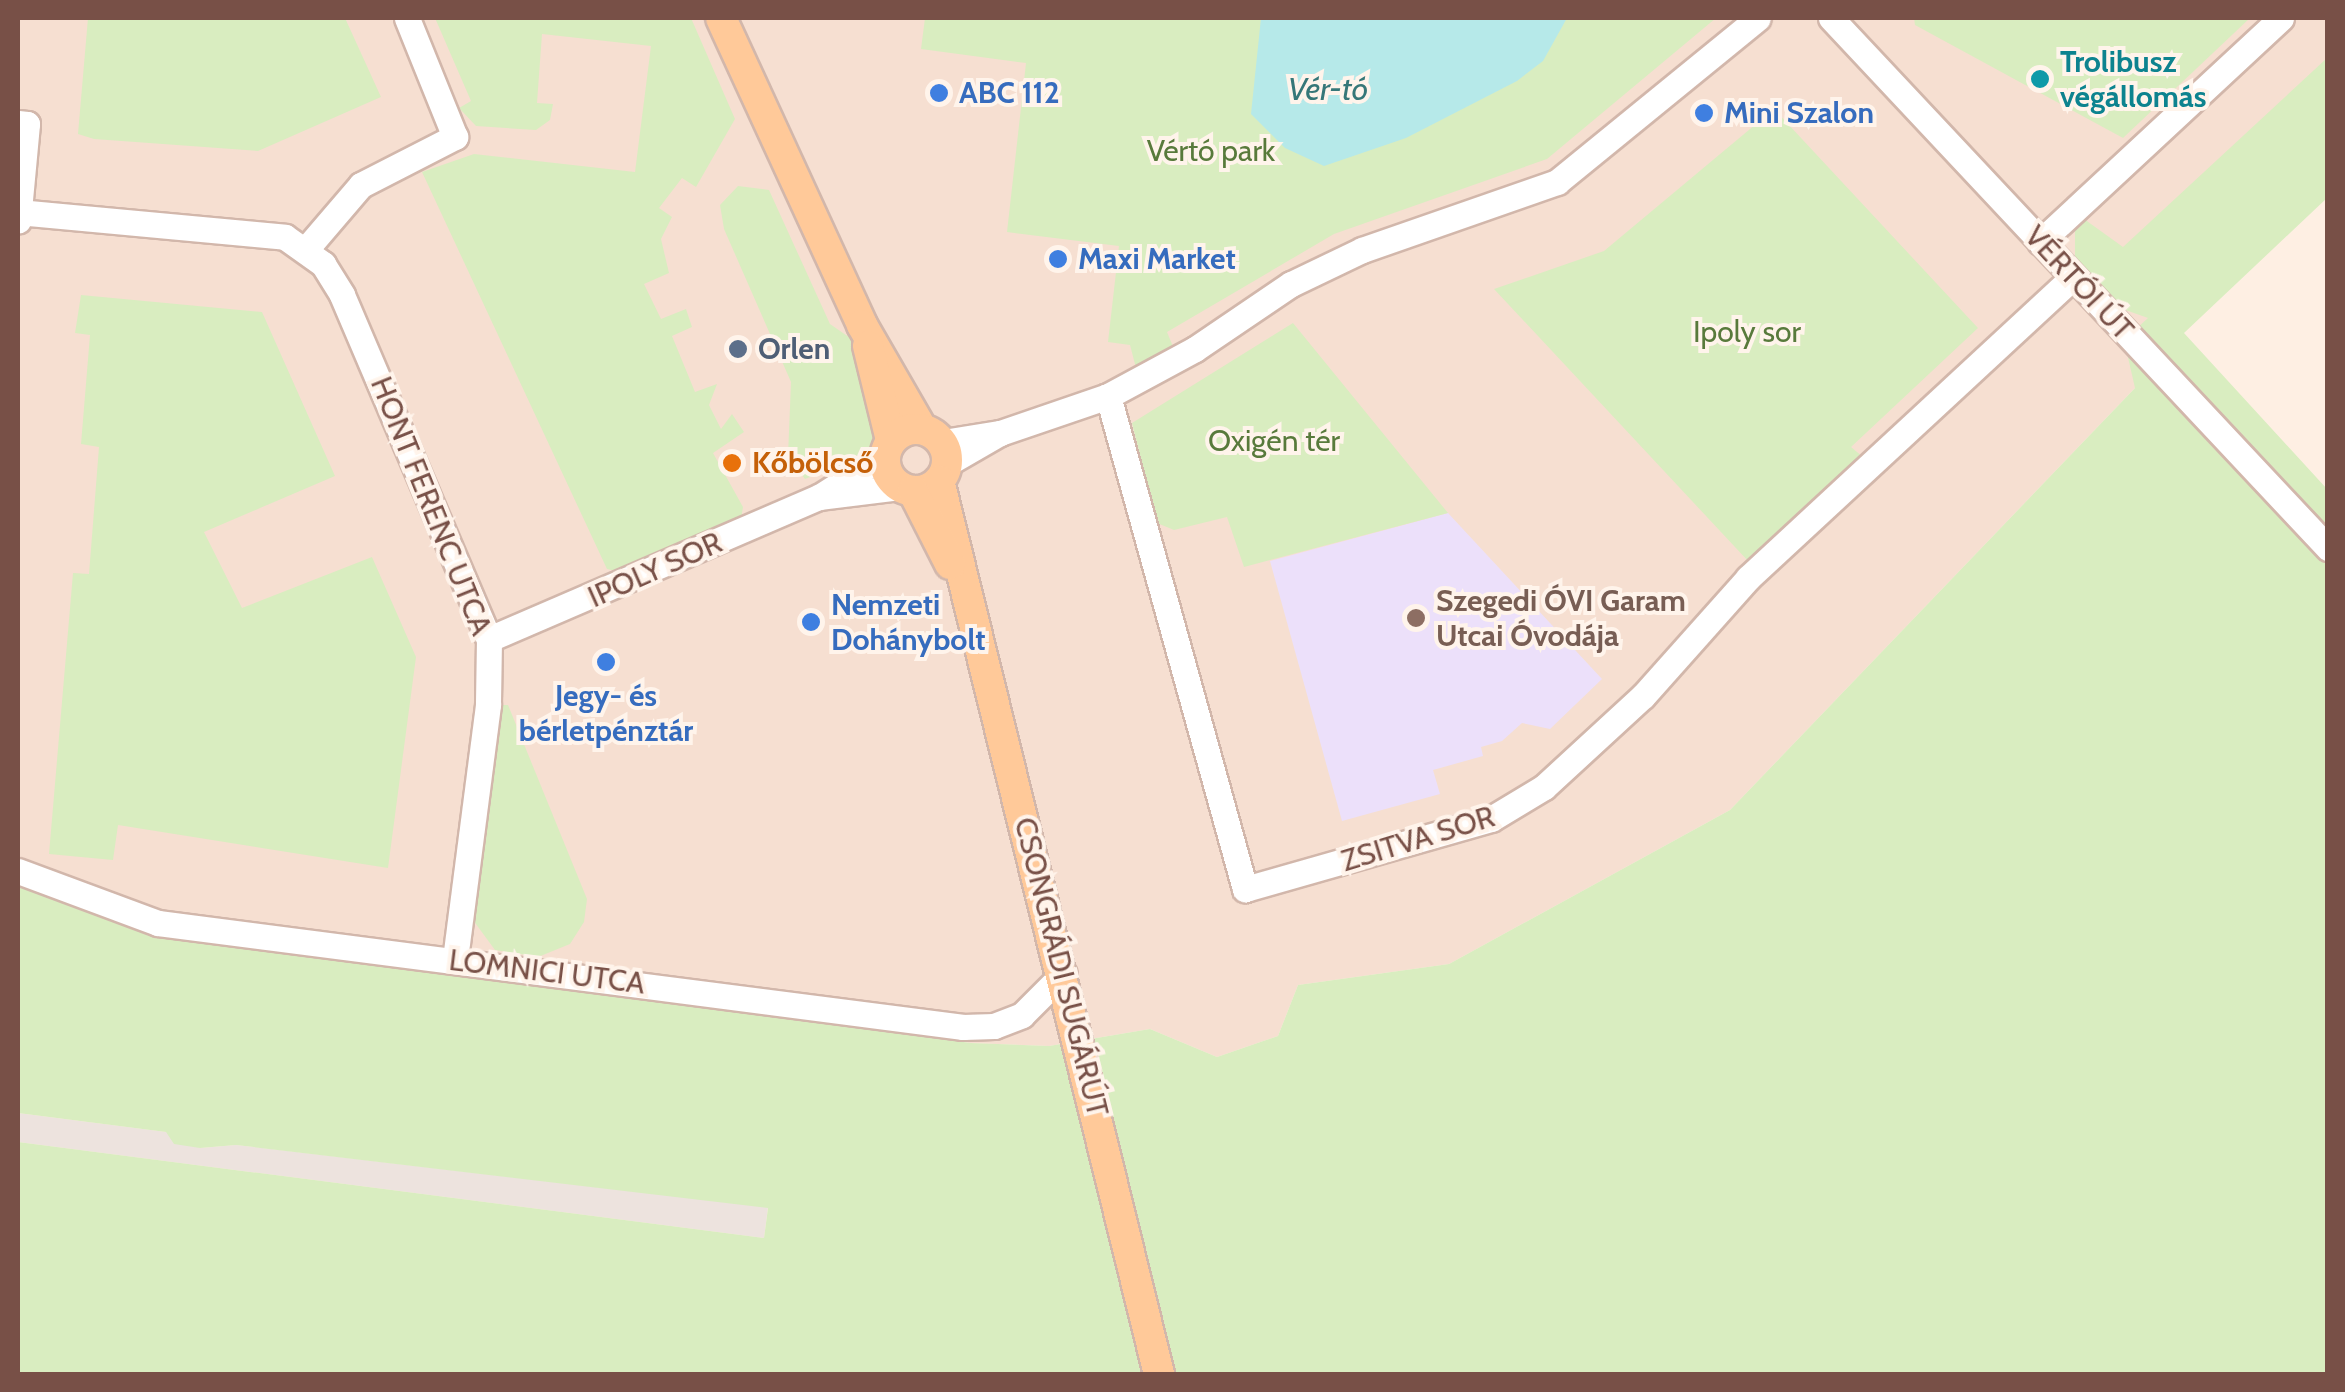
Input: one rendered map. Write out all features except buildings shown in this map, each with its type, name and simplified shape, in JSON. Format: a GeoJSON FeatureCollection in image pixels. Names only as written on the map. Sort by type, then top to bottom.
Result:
{"type":"FeatureCollection","features":[{"type":"Feature","properties":{"kind":"main road","name":"CSONGRÁDI SUGÁRÚT"},"geometry":{"type":"LineString","coordinates":[[721,18],[928,466],[966,595],[1064,972],[1159,1374]]}},
{"type":"Feature","properties":{"kind":"main road","name":"CSONGRÁDI SUGÁRÚT"},"geometry":{"type":"LineString","coordinates":[[862,325],[888,448],[888,474],[928,466]]}},
{"type":"Feature","properties":{"kind":"main road"},"geometry":{"type":"LineString","coordinates":[[888,448],[928,466]]}},
{"type":"Feature","properties":{"kind":"street"},"geometry":{"type":"LineString","coordinates":[[18,212],[258,230],[306,248],[361,184],[455,137],[407,18]]}},
{"type":"Feature","properties":{"kind":"street","name":"IPOLY SOR"},"geometry":{"type":"LineString","coordinates":[[489,639],[819,497],[928,466],[1000,433],[1108,396],[1308,276],[1557,182],[1758,18]]}},
{"type":"Feature","properties":{"kind":"street","name":"VÉRTÓI ÚT"},"geometry":{"type":"LineString","coordinates":[[1831,18],[2328,548]]}},
{"type":"Feature","properties":{"kind":"street"},"geometry":{"type":"LineString","coordinates":[[2040,242],[2280,18]]}},
{"type":"Feature","properties":{"kind":"street"},"geometry":{"type":"LineString","coordinates":[[18,123],[27,124],[18,220]]}},
{"type":"Feature","properties":{"kind":"street","name":"HONT FERENC UTCA"},"geometry":{"type":"LineString","coordinates":[[306,248],[342,295],[489,639],[492,670],[455,960]]}},
{"type":"Feature","properties":{"kind":"street","name":"ZSITVA SOR"},"geometry":{"type":"LineString","coordinates":[[1108,396],[1245,889],[1491,820],[1544,787],[1643,696],[1748,578],[2073,277]]}},
{"type":"Feature","properties":{"kind":"street","name":"IPOLY SOR"},"geometry":{"type":"LineString","coordinates":[[819,497],[888,448]]}},
{"type":"Feature","properties":{"kind":"street","name":"LOMNICI UTCA"},"geometry":{"type":"LineString","coordinates":[[18,871],[158,923],[994,1026],[1044,998],[1064,972]]}},
{"type":"Feature","properties":{"kind":"shaded area"},"geometry":{"type":"Polygon","coordinates":[[[18,18],[2327,18],[2327,155],[2135,388],[1730,810],[1449,964],[1298,985],[1278,1036],[1217,1057],[1150,1029],[1049,1046],[970,1043],[417,969],[18,887],[18,18]]]}},
{"type":"Feature","properties":{"kind":"shaded area","name":"Szegedi ÓVI Garam Utcai Óvodája"},"geometry":{"type":"Polygon","coordinates":[[[1448,513],[1602,679],[1550,729],[1522,723],[1502,741],[1481,747],[1483,756],[1433,770],[1440,794],[1342,821],[1270,561],[1448,513]]]}},
{"type":"Feature","properties":{"kind":"shaded area"},"geometry":{"type":"Polygon","coordinates":[[[18,1113],[166,1132],[200,1148],[236,1145],[768,1207],[764,1238],[18,1142],[18,1113]]]}},
{"type":"Feature","properties":{"kind":"green space"},"geometry":{"type":"Polygon","coordinates":[[[88,18],[345,18],[381,97],[258,151],[94,139],[78,134],[88,18]]]}},
{"type":"Feature","properties":{"kind":"green space"},"geometry":{"type":"Polygon","coordinates":[[[435,18],[691,18],[735,119],[696,187],[682,178],[659,208],[672,217],[661,239],[669,273],[644,284],[661,319],[686,309],[692,327],[672,336],[695,392],[717,384],[709,405],[721,429],[732,414],[744,432],[713,453],[743,507],[741,519],[621,572],[607,569],[422,172],[474,154],[635,172],[651,46],[542,34],[537,103],[553,104],[550,120],[536,130],[476,126],[459,108],[471,101],[435,18]]]}},
{"type":"Feature","properties":{"kind":"green space","name":"Vértó park"},"geometry":{"type":"Polygon","coordinates":[[[925,18],[1716,18],[1547,159],[1334,234],[1167,332],[1174,349],[1136,368],[1130,345],[1108,342],[1119,246],[1007,232],[1026,63],[921,49],[925,18]]]}},
{"type":"Feature","properties":{"kind":"green space"},"geometry":{"type":"Polygon","coordinates":[[[1914,18],[2250,18],[2123,138],[1915,25],[1914,18]]]}},
{"type":"Feature","properties":{"kind":"green space"},"geometry":{"type":"Polygon","coordinates":[[[2327,58],[2327,198],[2184,333],[2327,489],[2327,1374],[18,1374],[18,1142],[764,1238],[768,1208],[236,1145],[200,1148],[174,1144],[166,1132],[18,1113],[18,887],[417,969],[971,1043],[1049,1046],[1150,1029],[1217,1057],[1278,1036],[1298,985],[1449,964],[1730,810],[2135,388],[2124,340],[2148,318],[2117,307],[2075,260],[2075,231],[2084,219],[2123,247],[2327,58]]]}},
{"type":"Feature","properties":{"kind":"green space","name":"Ipoly sor"},"geometry":{"type":"Polygon","coordinates":[[[1774,109],[1978,328],[1851,447],[1863,457],[1749,562],[1494,289],[1604,251],[1774,109]]]}},
{"type":"Feature","properties":{"kind":"green space"},"geometry":{"type":"Polygon","coordinates":[[[738,186],[769,190],[830,324],[856,342],[876,440],[861,457],[805,479],[788,456],[791,382],[724,229],[720,205],[738,186]]]}},
{"type":"Feature","properties":{"kind":"green space"},"geometry":{"type":"Polygon","coordinates":[[[81,295],[262,312],[335,476],[204,532],[242,608],[372,557],[416,657],[388,868],[118,825],[113,860],[49,854],[73,573],[89,574],[99,447],[81,444],[90,335],[75,333],[81,295]]]}},
{"type":"Feature","properties":{"kind":"green space","name":"Oxigén tér"},"geometry":{"type":"Polygon","coordinates":[[[1293,323],[1448,513],[1244,567],[1227,517],[1174,530],[1157,523],[1132,423],[1293,323]]]}},
{"type":"Feature","properties":{"kind":"green space"},"geometry":{"type":"Polygon","coordinates":[[[488,705],[508,705],[587,899],[584,922],[570,944],[538,957],[495,950],[462,905],[488,705]]]}},
{"type":"Feature","properties":{"kind":"water","name":"Vér-tó"},"geometry":{"type":"Polygon","coordinates":[[[1261,18],[1567,18],[1543,61],[1517,81],[1406,138],[1324,166],[1285,148],[1251,114],[1261,18]]]}},
{"type":"Feature","properties":{"kind":"place","name":"Trolibusz végállomás"},"geometry":{"type":"Point","coordinates":[2040,79]}},
{"type":"Feature","properties":{"kind":"place","name":"ABC 112"},"geometry":{"type":"Point","coordinates":[939,93]}},
{"type":"Feature","properties":{"kind":"place","name":"Mini Szalon"},"geometry":{"type":"Point","coordinates":[1704,113]}},
{"type":"Feature","properties":{"kind":"place","name":"Maxi Market"},"geometry":{"type":"Point","coordinates":[1058,259]}},
{"type":"Feature","properties":{"kind":"place","name":"Orlen"},"geometry":{"type":"Point","coordinates":[738,349]}},
{"type":"Feature","properties":{"kind":"place","name":"Kőbölcső"},"geometry":{"type":"Point","coordinates":[732,463]}},
{"type":"Feature","properties":{"kind":"place","name":"Szegedi ÓVI Garam Utcai Óvodája"},"geometry":{"type":"Point","coordinates":[1416,618]}},
{"type":"Feature","properties":{"kind":"place","name":"Nemzeti Dohánybolt"},"geometry":{"type":"Point","coordinates":[811,622]}},
{"type":"Feature","properties":{"kind":"place","name":"Jegy- és bérletpénztár"},"geometry":{"type":"Point","coordinates":[606,662]}}]}
